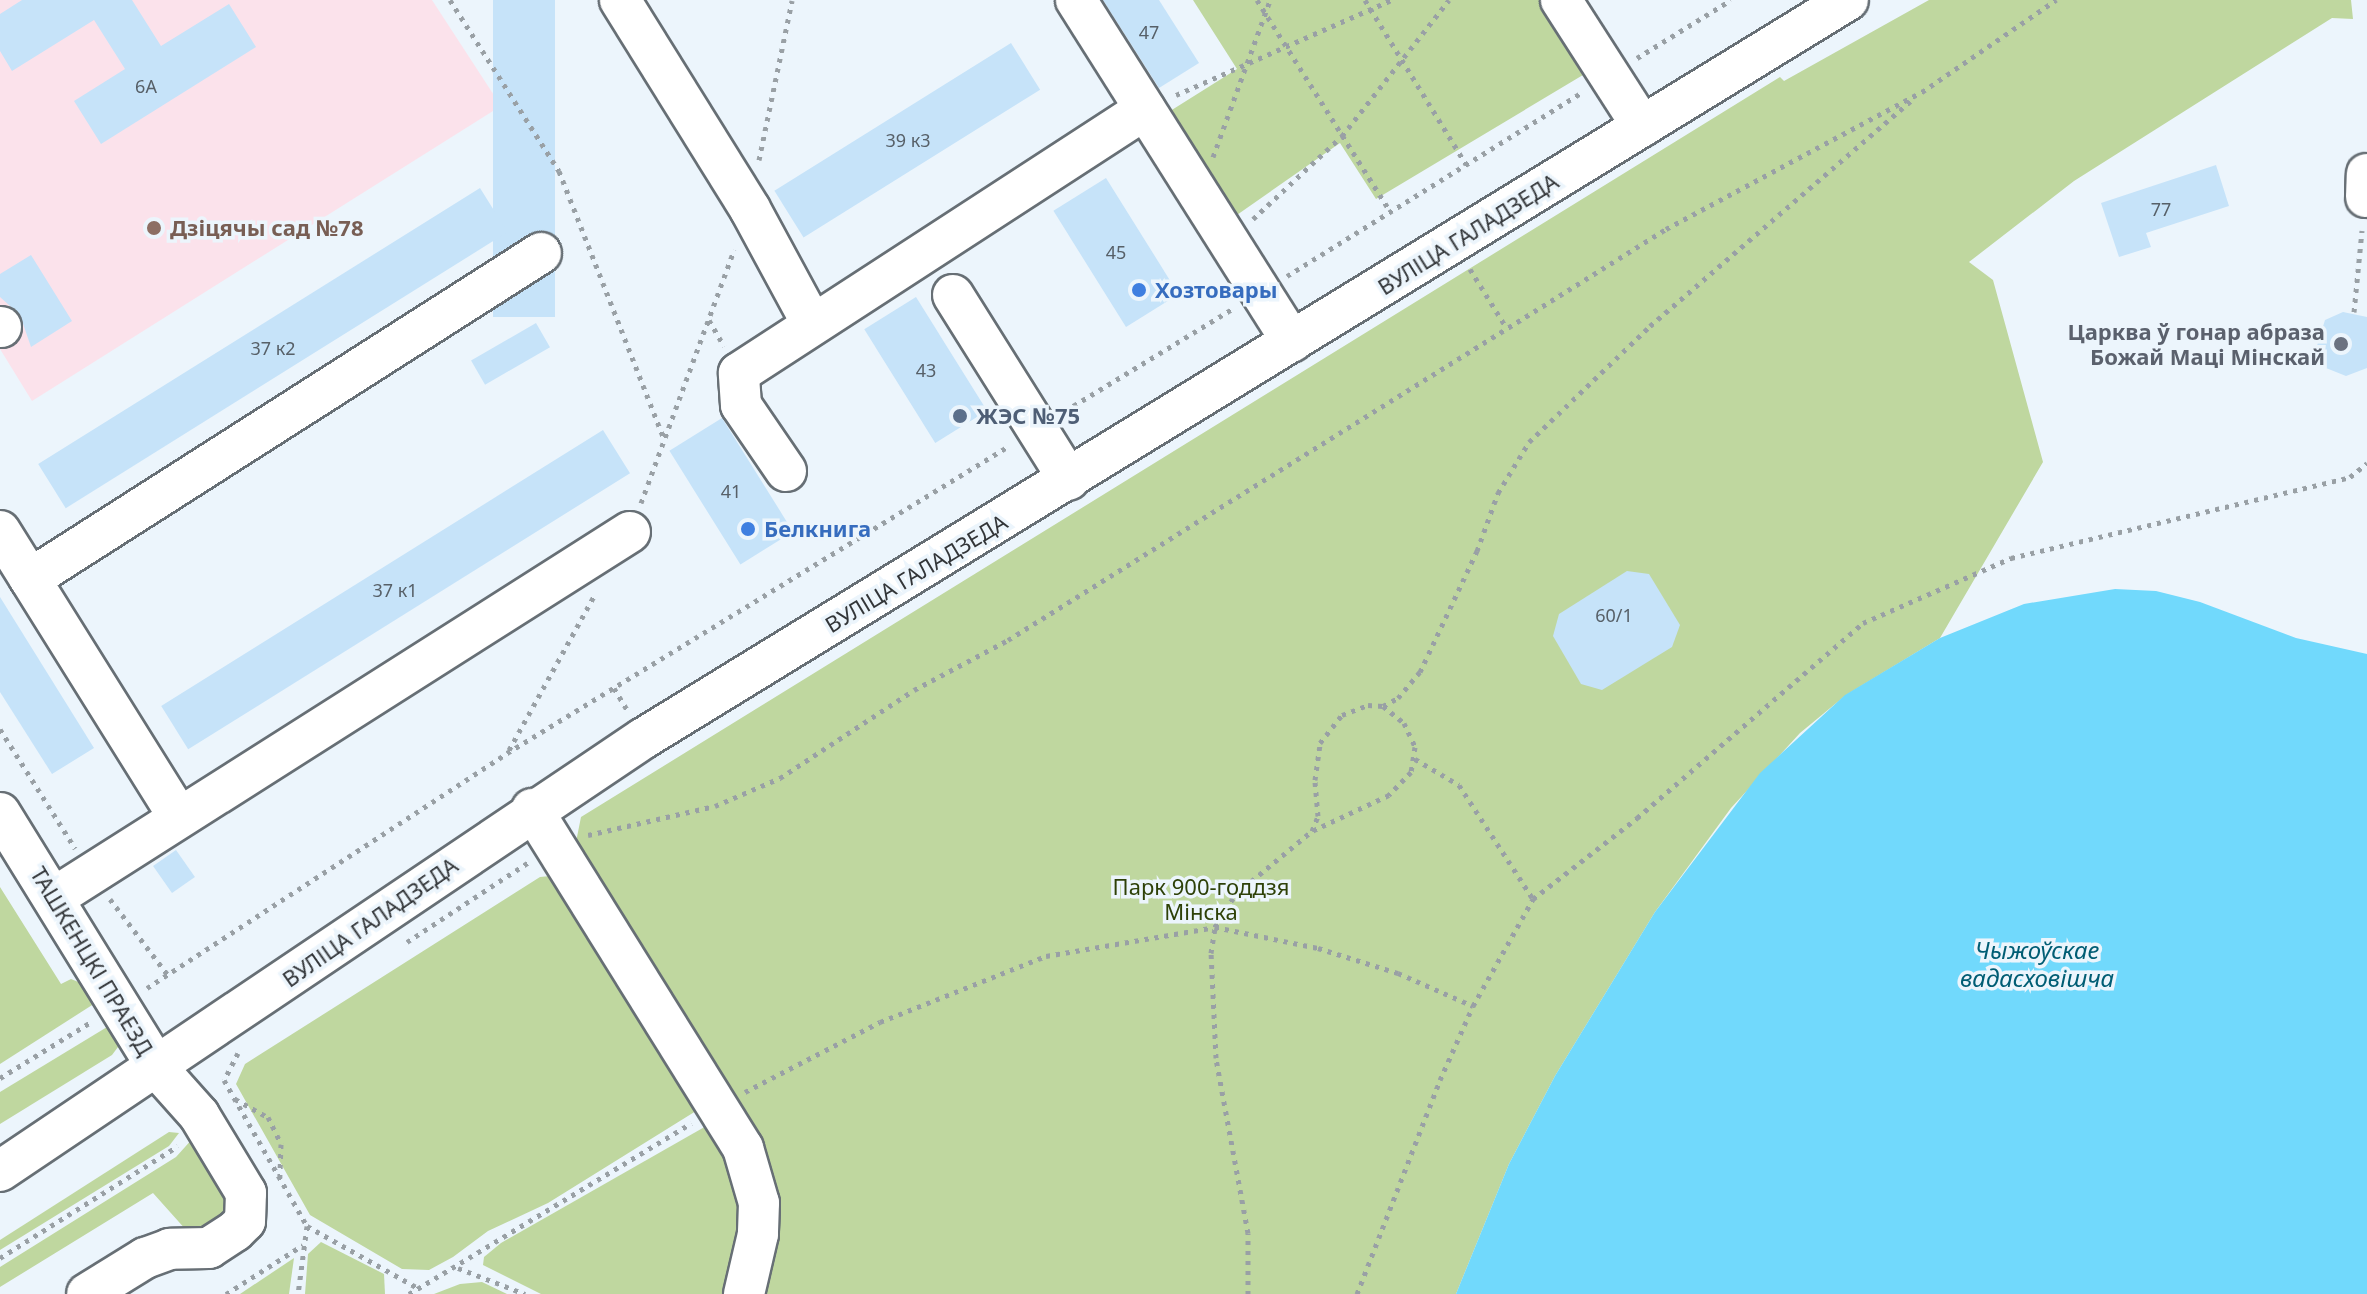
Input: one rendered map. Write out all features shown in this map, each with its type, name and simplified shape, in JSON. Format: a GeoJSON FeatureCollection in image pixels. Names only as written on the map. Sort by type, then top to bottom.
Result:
{"type":"FeatureCollection","features":[{"type":"Feature","properties":{"kind":"street"},"geometry":{"type":"LineString","coordinates":[[620,0],[750,209],[811,322]]}},
{"type":"Feature","properties":{"kind":"street"},"geometry":{"type":"LineString","coordinates":[[1076,0],[1292,342]]}},
{"type":"Feature","properties":{"kind":"street"},"geometry":{"type":"LineString","coordinates":[[1561,0],[1642,126]]}},
{"type":"Feature","properties":{"kind":"street","name":"ВУЛІЦА ГАЛАДЗЕДА"},"geometry":{"type":"LineString","coordinates":[[0,1171],[158,1069],[532,809],[1848,0]]}},
{"type":"Feature","properties":{"kind":"street"},"geometry":{"type":"LineString","coordinates":[[786,471],[741,405],[739,373],[811,322],[1145,109]]}},
{"type":"Feature","properties":{"kind":"street"},"geometry":{"type":"LineString","coordinates":[[2366,197],[2367,174]]}},
{"type":"Feature","properties":{"kind":"street"},"geometry":{"type":"LineString","coordinates":[[30,579],[541,253]]}},
{"type":"Feature","properties":{"kind":"street"},"geometry":{"type":"LineString","coordinates":[[953,295],[1069,480]]}},
{"type":"Feature","properties":{"kind":"street"},"geometry":{"type":"LineString","coordinates":[[0,531],[178,816]]}},
{"type":"Feature","properties":{"kind":"street"},"geometry":{"type":"LineString","coordinates":[[55,897],[178,816],[630,532]]}},
{"type":"Feature","properties":{"kind":"street"},"geometry":{"type":"LineString","coordinates":[[532,809],[718,1106],[754,1174],[759,1203],[758,1234],[744,1294]]}},
{"type":"Feature","properties":{"kind":"street","name":"ТАШКЕНЦКІ ПРАЕЗД"},"geometry":{"type":"LineString","coordinates":[[0,813],[55,897],[158,1069],[199,1115],[246,1193],[245,1221],[209,1248],[170,1249],[145,1258],[87,1294]]}},
{"type":"Feature","properties":{"kind":"path"},"geometry":{"type":"LineString","coordinates":[[450,0],[559,171],[664,439]]}},
{"type":"Feature","properties":{"kind":"path"},"geometry":{"type":"LineString","coordinates":[[630,532],[750,209],[792,0]]}},
{"type":"Feature","properties":{"kind":"path"},"geometry":{"type":"LineString","coordinates":[[1257,0],[1390,211]]}},
{"type":"Feature","properties":{"kind":"path"},"geometry":{"type":"LineString","coordinates":[[1199,194],[1270,0]]}},
{"type":"Feature","properties":{"kind":"path"},"geometry":{"type":"LineString","coordinates":[[1365,0],[1466,164]]}},
{"type":"Feature","properties":{"kind":"path"},"geometry":{"type":"LineString","coordinates":[[1145,109],[1391,0]]}},
{"type":"Feature","properties":{"kind":"path"},"geometry":{"type":"LineString","coordinates":[[1229,242],[1342,136],[1449,0]]}},
{"type":"Feature","properties":{"kind":"path"},"geometry":{"type":"LineString","coordinates":[[0,1078],[121,1005],[507,753],[1261,292],[1731,0]]}},
{"type":"Feature","properties":{"kind":"path"},"geometry":{"type":"LineString","coordinates":[[403,945],[555,845],[715,806],[780,778],[914,690],[1008,640],[1666,229],[1923,91],[2056,0]]}},
{"type":"Feature","properties":{"kind":"path"},"geometry":{"type":"LineString","coordinates":[[1312,831],[1318,816],[1315,780],[1320,743],[1342,715],[1383,706],[1398,698],[1420,672],[1477,551],[1498,493],[1529,442],[1650,326],[1923,91]]}},
{"type":"Feature","properties":{"kind":"path"},"geometry":{"type":"LineString","coordinates":[[2354,312],[2366,197]]}},
{"type":"Feature","properties":{"kind":"path"},"geometry":{"type":"LineString","coordinates":[[1470,268],[1506,327]]}},
{"type":"Feature","properties":{"kind":"path"},"geometry":{"type":"LineString","coordinates":[[1357,1294],[1473,1006],[1533,899],[1637,818],[1863,623],[2011,558],[2350,477],[2367,463]]}},
{"type":"Feature","properties":{"kind":"path"},"geometry":{"type":"LineString","coordinates":[[507,753],[599,587]]}},
{"type":"Feature","properties":{"kind":"path"},"geometry":{"type":"LineString","coordinates":[[1248,1294],[1248,1233],[1227,1128],[1212,1017],[1215,927],[1259,870],[1312,831],[1389,795],[1411,772],[1415,759],[1412,734],[1383,706]]}},
{"type":"Feature","properties":{"kind":"path"},"geometry":{"type":"LineString","coordinates":[[1415,759],[1459,785],[1533,899]]}},
{"type":"Feature","properties":{"kind":"path"},"geometry":{"type":"LineString","coordinates":[[409,1294],[458,1268],[496,1237],[554,1208],[718,1106],[880,1022],[1046,956],[1215,927],[1385,969],[1473,1006]]}},
{"type":"Feature","properties":{"kind":"path"},"geometry":{"type":"LineString","coordinates":[[250,1045],[238,1054],[224,1080],[307,1226],[418,1288]]}},
{"type":"Feature","properties":{"kind":"path"},"geometry":{"type":"LineString","coordinates":[[234,1098],[268,1117],[281,1144],[280,1179]]}},
{"type":"Feature","properties":{"kind":"path"},"geometry":{"type":"LineString","coordinates":[[0,1258],[174,1151],[186,1134]]}},
{"type":"Feature","properties":{"kind":"path"},"geometry":{"type":"LineString","coordinates":[[298,1294],[307,1226]]}},
{"type":"Feature","properties":{"kind":"path"},"geometry":{"type":"LineString","coordinates":[[226,1294],[304,1245]]}},
{"type":"Feature","properties":{"kind":"path"},"geometry":{"type":"LineString","coordinates":[[458,1268],[525,1294]]}},
{"type":"Feature","properties":{"kind":"shaded area","name":"Дзіцячы сад №78"},"geometry":{"type":"Polygon","coordinates":[[[0,0],[432,0],[501,106],[32,401],[0,349],[0,0]]]}},
{"type":"Feature","properties":{"kind":"green space"},"geometry":{"type":"Polygon","coordinates":[[[1193,0],[1543,0],[1588,72],[1376,199],[1340,143],[1234,217],[1167,113],[1237,69],[1193,0]]]}},
{"type":"Feature","properties":{"kind":"green space","name":"Парк 900-годдзя Мінска"},"geometry":{"type":"Polygon","coordinates":[[[1929,0],[2351,0],[2353,19],[2332,18],[2074,181],[1969,262],[1993,280],[2043,462],[1940,638],[1846,695],[1800,733],[1731,808],[1655,912],[1555,1076],[1509,1164],[1456,1294],[756,1294],[770,1237],[575,847],[581,817],[1780,77],[1784,81],[1929,0]]]}},
{"type":"Feature","properties":{"kind":"green space"},"geometry":{"type":"Polygon","coordinates":[[[550,876],[560,882],[699,1104],[696,1111],[548,1203],[488,1231],[453,1257],[429,1270],[402,1269],[310,1215],[236,1084],[245,1064],[540,877],[550,876]]]}},
{"type":"Feature","properties":{"kind":"green space"},"geometry":{"type":"Polygon","coordinates":[[[0,887],[61,984],[71,979],[93,988],[100,1000],[0,1064],[0,887]]]}},
{"type":"Feature","properties":{"kind":"green space"},"geometry":{"type":"Polygon","coordinates":[[[112,1024],[121,1043],[112,1055],[0,1124],[0,1092],[112,1024]]]}},
{"type":"Feature","properties":{"kind":"green space"},"geometry":{"type":"Polygon","coordinates":[[[708,1125],[720,1133],[745,1205],[729,1294],[541,1294],[483,1265],[484,1257],[501,1243],[708,1125]]]}},
{"type":"Feature","properties":{"kind":"green space"},"geometry":{"type":"Polygon","coordinates":[[[169,1132],[179,1133],[169,1146],[0,1250],[0,1240],[169,1132]]]}},
{"type":"Feature","properties":{"kind":"green space"},"geometry":{"type":"Polygon","coordinates":[[[194,1137],[228,1203],[217,1222],[187,1231],[153,1193],[0,1287],[0,1267],[176,1157],[194,1137]]]}},
{"type":"Feature","properties":{"kind":"green space"},"geometry":{"type":"Polygon","coordinates":[[[321,1242],[384,1274],[385,1294],[305,1294],[308,1254],[321,1242]]]}},
{"type":"Feature","properties":{"kind":"green space"},"geometry":{"type":"Polygon","coordinates":[[[294,1258],[289,1294],[240,1294],[294,1258]]]}},
{"type":"Feature","properties":{"kind":"green space"},"geometry":{"type":"Polygon","coordinates":[[[482,1282],[507,1294],[434,1294],[460,1284],[482,1282]]]}},
{"type":"Feature","properties":{"kind":"water","name":"Чыжоўскае вадасховішча"},"geometry":{"type":"Polygon","coordinates":[[[2115,589],[2156,591],[2200,602],[2296,638],[2367,654],[2367,1294],[1456,1294],[1509,1164],[1555,1076],[1655,912],[1760,773],[1845,695],[1940,638],[2024,604],[2115,589]]]}},
{"type":"Feature","properties":{"kind":"building"},"geometry":{"type":"Polygon","coordinates":[[[22,0],[132,0],[161,46],[229,4],[256,47],[101,144],[74,101],[125,69],[94,20],[12,71],[0,51],[0,14],[22,0]]]}},
{"type":"Feature","properties":{"kind":"building"},"geometry":{"type":"Polygon","coordinates":[[[493,0],[555,0],[555,317],[493,317],[493,0]]]}},
{"type":"Feature","properties":{"kind":"building"},"geometry":{"type":"Polygon","coordinates":[[[1103,0],[1159,0],[1199,63],[1159,88],[1103,0]]]}},
{"type":"Feature","properties":{"kind":"building"},"geometry":{"type":"Polygon","coordinates":[[[1011,43],[1040,90],[804,237],[774,191],[1011,43]]]}},
{"type":"Feature","properties":{"kind":"building"},"geometry":{"type":"Polygon","coordinates":[[[2216,165],[2229,206],[2146,233],[2151,247],[2119,257],[2101,203],[2216,165]]]}},
{"type":"Feature","properties":{"kind":"building"},"geometry":{"type":"Polygon","coordinates":[[[1106,178],[1179,294],[1126,327],[1053,211],[1106,178]]]}},
{"type":"Feature","properties":{"kind":"building"},"geometry":{"type":"Polygon","coordinates":[[[480,188],[508,232],[66,508],[38,464],[480,188]]]}},
{"type":"Feature","properties":{"kind":"building"},"geometry":{"type":"Polygon","coordinates":[[[31,255],[72,321],[31,347],[20,315],[0,297],[0,274],[31,255]]]}},
{"type":"Feature","properties":{"kind":"building"},"geometry":{"type":"Polygon","coordinates":[[[916,297],[987,411],[935,443],[864,329],[916,297]]]}},
{"type":"Feature","properties":{"kind":"building","name":"Царква ў гонар абраза Божай Маці Мінскай"},"geometry":{"type":"Polygon","coordinates":[[[2343,312],[2367,317],[2367,368],[2346,376],[2326,368],[2316,349],[2325,320],[2343,312]]]}},
{"type":"Feature","properties":{"kind":"building"},"geometry":{"type":"Polygon","coordinates":[[[536,323],[550,347],[485,385],[471,361],[536,323]]]}},
{"type":"Feature","properties":{"kind":"building"},"geometry":{"type":"Polygon","coordinates":[[[722,418],[793,532],[740,564],[669,451],[722,418]]]}},
{"type":"Feature","properties":{"kind":"building"},"geometry":{"type":"Polygon","coordinates":[[[603,430],[630,473],[188,749],[161,706],[603,430]]]}},
{"type":"Feature","properties":{"kind":"building"},"geometry":{"type":"Polygon","coordinates":[[[1627,571],[1649,574],[1680,625],[1672,647],[1602,690],[1581,684],[1553,636],[1559,614],[1627,571]]]}},
{"type":"Feature","properties":{"kind":"building"},"geometry":{"type":"Polygon","coordinates":[[[0,597],[94,748],[52,774],[0,692],[0,597]]]}},
{"type":"Feature","properties":{"kind":"building"},"geometry":{"type":"Polygon","coordinates":[[[176,850],[195,877],[172,893],[153,866],[176,850]]]}},
{"type":"Feature","properties":{"kind":"place","name":"Дзіцячы сад №78"},"geometry":{"type":"Point","coordinates":[154,228]}},
{"type":"Feature","properties":{"kind":"place","name":"Хозтовары"},"geometry":{"type":"Point","coordinates":[1139,290]}},
{"type":"Feature","properties":{"kind":"place","name":"Царква ў гонар абраза Божай Маці Мінскай"},"geometry":{"type":"Point","coordinates":[2341,344]}},
{"type":"Feature","properties":{"kind":"place","name":"ЖЭС №75"},"geometry":{"type":"Point","coordinates":[960,416]}},
{"type":"Feature","properties":{"kind":"place","name":"Белкнига"},"geometry":{"type":"Point","coordinates":[748,529]}}]}
